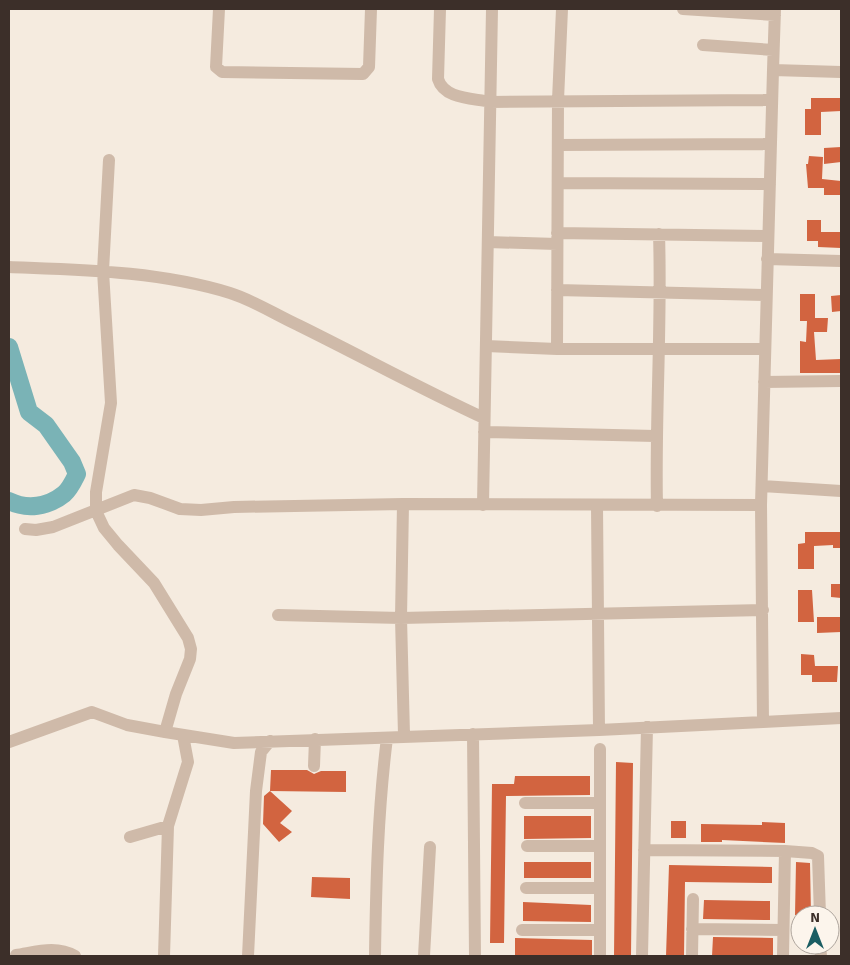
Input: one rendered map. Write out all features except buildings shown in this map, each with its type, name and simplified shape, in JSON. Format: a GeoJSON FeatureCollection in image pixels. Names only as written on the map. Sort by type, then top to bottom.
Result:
{"type":"FeatureCollection","features":[{"type":"Feature","properties":{"kind":"street"},"geometry":{"type":"LineString","coordinates":[[219,9],[216,67],[222,72],[363,74],[369,68],[371,9]]}},
{"type":"Feature","properties":{"kind":"street"},"geometry":{"type":"LineString","coordinates":[[440,9],[438,79],[441,87],[447,93],[490,102],[558,100],[772,100]]}},
{"type":"Feature","properties":{"kind":"street"},"geometry":{"type":"LineString","coordinates":[[483,505],[492,9]]}},
{"type":"Feature","properties":{"kind":"street"},"geometry":{"type":"LineString","coordinates":[[557,349],[558,100],[562,9]]}},
{"type":"Feature","properties":{"kind":"street"},"geometry":{"type":"LineString","coordinates":[[683,9],[775,12],[766,259],[761,505],[763,722]]}},
{"type":"Feature","properties":{"kind":"street"},"geometry":{"type":"LineString","coordinates":[[703,45],[773,50]]}},
{"type":"Feature","properties":{"kind":"street"},"geometry":{"type":"LineString","coordinates":[[773,70],[841,72]]}},
{"type":"Feature","properties":{"kind":"street"},"geometry":{"type":"LineString","coordinates":[[558,145],[771,144]]}},
{"type":"Feature","properties":{"kind":"street"},"geometry":{"type":"LineString","coordinates":[[109,160],[103,270],[111,403],[96,492],[96,511],[104,528],[154,583],[188,638],[191,649],[190,659],[176,694],[165,732]]}},
{"type":"Feature","properties":{"kind":"street"},"geometry":{"type":"LineString","coordinates":[[558,183],[770,184]]}},
{"type":"Feature","properties":{"kind":"street"},"geometry":{"type":"LineString","coordinates":[[488,242],[659,234],[768,236]]}},
{"type":"Feature","properties":{"kind":"street"},"geometry":{"type":"LineString","coordinates":[[656,506],[655,436],[661,292],[659,234]]}},
{"type":"Feature","properties":{"kind":"street"},"geometry":{"type":"LineString","coordinates":[[766,259],[841,261]]}},
{"type":"Feature","properties":{"kind":"street"},"geometry":{"type":"LineString","coordinates":[[9,267],[103,270],[175,279],[231,293],[334,343],[415,386],[484,418]]}},
{"type":"Feature","properties":{"kind":"street"},"geometry":{"type":"LineString","coordinates":[[557,290],[766,295]]}},
{"type":"Feature","properties":{"kind":"street"},"geometry":{"type":"LineString","coordinates":[[486,346],[557,349],[764,350]]}},
{"type":"Feature","properties":{"kind":"street"},"geometry":{"type":"LineString","coordinates":[[764,382],[841,381]]}},
{"type":"Feature","properties":{"kind":"street"},"geometry":{"type":"LineString","coordinates":[[484,432],[655,436]]}},
{"type":"Feature","properties":{"kind":"street"},"geometry":{"type":"LineString","coordinates":[[762,486],[841,491]]}},
{"type":"Feature","properties":{"kind":"street"},"geometry":{"type":"LineString","coordinates":[[24,529],[36,530],[53,527],[134,495],[186,510],[403,504],[761,505]]}},
{"type":"Feature","properties":{"kind":"street"},"geometry":{"type":"LineString","coordinates":[[403,504],[401,618],[404,736]]}},
{"type":"Feature","properties":{"kind":"street"},"geometry":{"type":"LineString","coordinates":[[597,506],[599,730]]}},
{"type":"Feature","properties":{"kind":"street"},"geometry":{"type":"LineString","coordinates":[[278,615],[401,618],[763,610]]}},
{"type":"Feature","properties":{"kind":"street"},"geometry":{"type":"LineString","coordinates":[[9,742],[92,712],[127,724],[165,732],[234,742],[599,730],[841,718]]}},
{"type":"Feature","properties":{"kind":"street"},"geometry":{"type":"LineString","coordinates":[[642,956],[647,728]]}},
{"type":"Feature","properties":{"kind":"street"},"geometry":{"type":"LineString","coordinates":[[473,734],[475,956]]}},
{"type":"Feature","properties":{"kind":"street"},"geometry":{"type":"LineString","coordinates":[[164,956],[168,826],[188,762],[183,735]]}},
{"type":"Feature","properties":{"kind":"street"},"geometry":{"type":"LineString","coordinates":[[375,956],[376,864],[387,738]]}},
{"type":"Feature","properties":{"kind":"street"},"geometry":{"type":"LineString","coordinates":[[314,766],[315,739]]}},
{"type":"Feature","properties":{"kind":"street"},"geometry":{"type":"LineString","coordinates":[[248,956],[256,791],[261,752],[270,741]]}},
{"type":"Feature","properties":{"kind":"street"},"geometry":{"type":"LineString","coordinates":[[600,749],[600,956]]}},
{"type":"Feature","properties":{"kind":"street"},"geometry":{"type":"LineString","coordinates":[[525,803],[600,803]]}},
{"type":"Feature","properties":{"kind":"street"},"geometry":{"type":"LineString","coordinates":[[130,837],[168,826]]}},
{"type":"Feature","properties":{"kind":"street"},"geometry":{"type":"LineString","coordinates":[[527,846],[600,846]]}},
{"type":"Feature","properties":{"kind":"street"},"geometry":{"type":"LineString","coordinates":[[424,956],[430,847]]}},
{"type":"Feature","properties":{"kind":"street"},"geometry":{"type":"LineString","coordinates":[[644,850],[785,851],[812,853],[818,856],[820,905]]}},
{"type":"Feature","properties":{"kind":"street"},"geometry":{"type":"LineString","coordinates":[[783,956],[785,851]]}},
{"type":"Feature","properties":{"kind":"street"},"geometry":{"type":"LineString","coordinates":[[526,888],[600,888]]}},
{"type":"Feature","properties":{"kind":"street"},"geometry":{"type":"LineString","coordinates":[[692,956],[693,900]]}},
{"type":"Feature","properties":{"kind":"street"},"geometry":{"type":"LineString","coordinates":[[522,930],[600,930]]}},
{"type":"Feature","properties":{"kind":"street"},"geometry":{"type":"LineString","coordinates":[[692,930],[783,930]]}},
{"type":"Feature","properties":{"kind":"street"},"geometry":{"type":"LineString","coordinates":[[16,955],[52,949],[65,950],[75,956]]}},
{"type":"Feature","properties":{"kind":"waterway"},"geometry":{"type":"LineString","coordinates":[[9,347],[29,412],[46,425],[72,462],[77,474],[66,492],[51,502],[37,506],[23,506],[9,501]]}}]}
